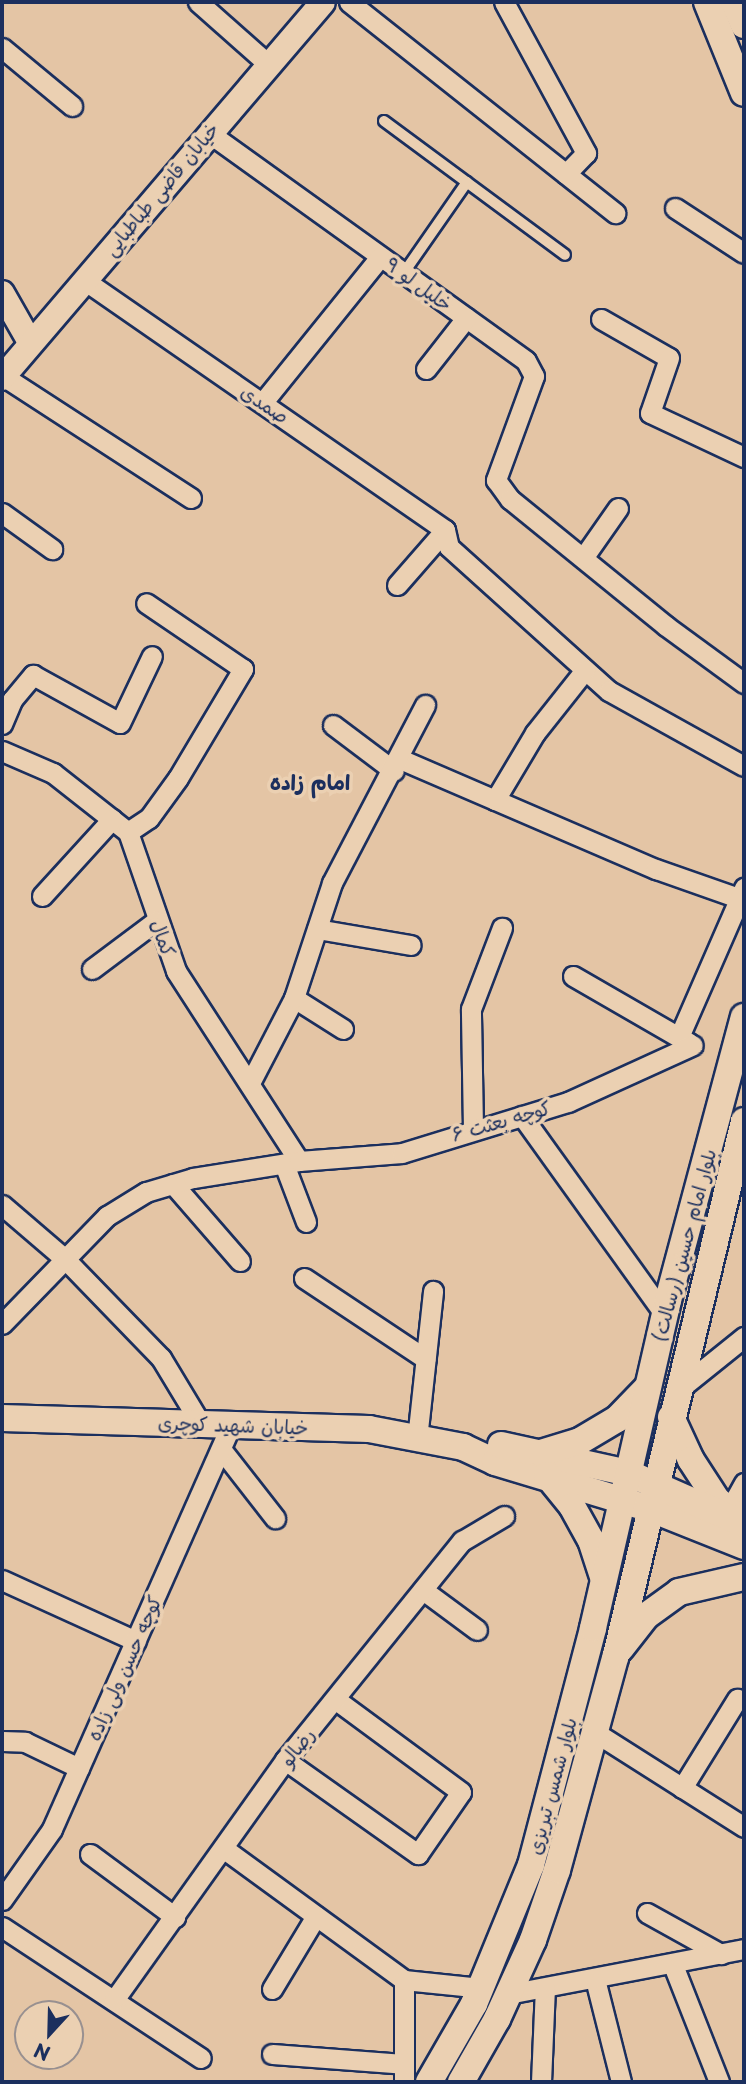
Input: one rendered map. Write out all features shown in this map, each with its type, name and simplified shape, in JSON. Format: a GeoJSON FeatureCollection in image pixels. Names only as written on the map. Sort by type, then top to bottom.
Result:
{"type":"FeatureCollection","features":[{"type":"Feature","properties":{"kind":"main road"},"geometry":{"type":"LineString","coordinates":[[707,2],[744,93]]}},
{"type":"Feature","properties":{"kind":"main road","name":"بلوار امام حسین (رسالت)"},"geometry":{"type":"LineString","coordinates":[[628,1473],[665,1315],[744,1017]]}},
{"type":"Feature","properties":{"kind":"main road","name":"بلوار امام حسین (رسالت)"},"geometry":{"type":"LineString","coordinates":[[653,1496],[744,1121]]}},
{"type":"Feature","properties":{"kind":"main road"},"geometry":{"type":"LineString","coordinates":[[603,1578],[591,1540],[543,1464],[617,1419],[647,1388]]}},
{"type":"Feature","properties":{"kind":"main road","name":"خیابان شهید کوچری"},"geometry":{"type":"LineString","coordinates":[[2,1418],[202,1426],[226,1438],[369,1429],[543,1464],[628,1473],[653,1496]]}},
{"type":"Feature","properties":{"kind":"main road"},"geometry":{"type":"LineString","coordinates":[[671,1418],[691,1461],[717,1500],[744,1523]]}},
{"type":"Feature","properties":{"kind":"main road","name":"خیابان شهید کوچری"},"geometry":{"type":"LineString","coordinates":[[543,1464],[623,1500],[653,1496]]}},
{"type":"Feature","properties":{"kind":"main road","name":"بلوار شمس تبریزی"},"geometry":{"type":"LineString","coordinates":[[429,2082],[481,1988],[531,1865],[628,1473]]}},
{"type":"Feature","properties":{"kind":"main road"},"geometry":{"type":"LineString","coordinates":[[653,1496],[744,1523]]}},
{"type":"Feature","properties":{"kind":"main road"},"geometry":{"type":"LineString","coordinates":[[653,1496],[744,1546]]}},
{"type":"Feature","properties":{"kind":"main road","name":"بلوار شمس تبریزی"},"geometry":{"type":"LineString","coordinates":[[461,2082],[508,1994],[533,1940],[556,1870],[616,1655],[653,1496]]}},
{"type":"Feature","properties":{"kind":"main road"},"geometry":{"type":"LineString","coordinates":[[616,1655],[646,1616],[679,1592],[744,1577]]}},
{"type":"Feature","properties":{"kind":"street"},"geometry":{"type":"LineString","coordinates":[[198,2],[268,64]]}},
{"type":"Feature","properties":{"kind":"street","name":"خیابان قاضی طباطبایی"},"geometry":{"type":"LineString","coordinates":[[2,377],[323,2]]}},
{"type":"Feature","properties":{"kind":"street"},"geometry":{"type":"LineString","coordinates":[[349,2],[615,213]]}},
{"type":"Feature","properties":{"kind":"street"},"geometry":{"type":"LineString","coordinates":[[504,2],[586,153],[566,174]]}},
{"type":"Feature","properties":{"kind":"street"},"geometry":{"type":"LineString","coordinates":[[2,48],[72,106]]}},
{"type":"Feature","properties":{"kind":"street","name":"خلیل لو ۹"},"geometry":{"type":"LineString","coordinates":[[209,133],[526,361],[534,376],[496,480],[510,499],[583,558]]}},
{"type":"Feature","properties":{"kind":"street"},"geometry":{"type":"LineString","coordinates":[[675,208],[744,253]]}},
{"type":"Feature","properties":{"kind":"street"},"geometry":{"type":"LineString","coordinates":[[263,402],[380,257]]}},
{"type":"Feature","properties":{"kind":"street","name":"صمدی"},"geometry":{"type":"LineString","coordinates":[[84,280],[444,530]]}},
{"type":"Feature","properties":{"kind":"street"},"geometry":{"type":"LineString","coordinates":[[2,293],[30,342]]}},
{"type":"Feature","properties":{"kind":"street"},"geometry":{"type":"LineString","coordinates":[[426,369],[466,318]]}},
{"type":"Feature","properties":{"kind":"street"},"geometry":{"type":"LineString","coordinates":[[601,319],[669,358],[650,413],[744,457]]}},
{"type":"Feature","properties":{"kind":"street"},"geometry":{"type":"LineString","coordinates":[[2,377],[191,498]]}},
{"type":"Feature","properties":{"kind":"street"},"geometry":{"type":"LineString","coordinates":[[618,508],[583,558],[744,683]]}},
{"type":"Feature","properties":{"kind":"street"},"geometry":{"type":"LineString","coordinates":[[2,513],[52,550]]}},
{"type":"Feature","properties":{"kind":"street"},"geometry":{"type":"LineString","coordinates":[[397,585],[444,530]]}},
{"type":"Feature","properties":{"kind":"street"},"geometry":{"type":"LineString","coordinates":[[444,530],[449,547],[609,691],[744,766]]}},
{"type":"Feature","properties":{"kind":"street"},"geometry":{"type":"LineString","coordinates":[[2,751],[53,773],[128,832],[149,818],[178,778],[243,668],[146,603]]}},
{"type":"Feature","properties":{"kind":"street"},"geometry":{"type":"LineString","coordinates":[[2,724],[12,700],[33,674],[120,723],[152,656]]}},
{"type":"Feature","properties":{"kind":"street"},"geometry":{"type":"LineString","coordinates":[[495,800],[535,733],[584,670]]}},
{"type":"Feature","properties":{"kind":"street"},"geometry":{"type":"LineString","coordinates":[[250,1083],[294,999],[332,883],[397,765],[425,705]]}},
{"type":"Feature","properties":{"kind":"street"},"geometry":{"type":"LineString","coordinates":[[333,725],[397,765],[495,800],[656,869],[743,895],[686,1041],[573,976]]}},
{"type":"Feature","properties":{"kind":"street"},"geometry":{"type":"LineString","coordinates":[[42,896],[112,819]]}},
{"type":"Feature","properties":{"kind":"street","name":"کمال"},"geometry":{"type":"LineString","coordinates":[[128,832],[156,921],[176,971],[250,1083],[292,1163],[306,1222]]}},
{"type":"Feature","properties":{"kind":"street"},"geometry":{"type":"LineString","coordinates":[[92,969],[156,921]]}},
{"type":"Feature","properties":{"kind":"street"},"geometry":{"type":"LineString","coordinates":[[473,1129],[471,1009],[502,928]]}},
{"type":"Feature","properties":{"kind":"street"},"geometry":{"type":"LineString","coordinates":[[317,929],[411,945]]}},
{"type":"Feature","properties":{"kind":"street"},"geometry":{"type":"LineString","coordinates":[[294,999],[343,1029]]}},
{"type":"Feature","properties":{"kind":"street","name":"کوچه بعثت ۶"},"geometry":{"type":"LineString","coordinates":[[2,1324],[107,1216],[146,1192],[173,1184],[292,1163],[402,1153],[568,1102],[686,1041]]}},
{"type":"Feature","properties":{"kind":"street"},"geometry":{"type":"LineString","coordinates":[[522,1116],[665,1315]]}},
{"type":"Feature","properties":{"kind":"street"},"geometry":{"type":"LineString","coordinates":[[173,1184],[240,1261]]}},
{"type":"Feature","properties":{"kind":"street"},"geometry":{"type":"LineString","coordinates":[[2,1205],[65,1259],[161,1358],[202,1426]]}},
{"type":"Feature","properties":{"kind":"street"},"geometry":{"type":"LineString","coordinates":[[304,1278],[426,1359]]}},
{"type":"Feature","properties":{"kind":"street"},"geometry":{"type":"LineString","coordinates":[[417,1439],[433,1291]]}},
{"type":"Feature","properties":{"kind":"street"},"geometry":{"type":"LineString","coordinates":[[677,1390],[744,1337]]}},
{"type":"Feature","properties":{"kind":"street"},"geometry":{"type":"LineString","coordinates":[[226,1438],[275,1518]]}},
{"type":"Feature","properties":{"kind":"street","name":"کوچه حسن ولی زاده"},"geometry":{"type":"LineString","coordinates":[[2,1900],[52,1829],[226,1438]]}},
{"type":"Feature","properties":{"kind":"street"},"geometry":{"type":"LineString","coordinates":[[744,1483],[735,1499],[744,1504]]}},
{"type":"Feature","properties":{"kind":"street","name":"رضالو"},"geometry":{"type":"LineString","coordinates":[[114,2000],[285,1759],[336,1700],[462,1541],[504,1516]]}},
{"type":"Feature","properties":{"kind":"street"},"geometry":{"type":"LineString","coordinates":[[2,1580],[136,1641]]}},
{"type":"Feature","properties":{"kind":"street"},"geometry":{"type":"LineString","coordinates":[[423,1590],[477,1630]]}},
{"type":"Feature","properties":{"kind":"street"},"geometry":{"type":"LineString","coordinates":[[682,1788],[737,1699]]}},
{"type":"Feature","properties":{"kind":"street"},"geometry":{"type":"LineString","coordinates":[[285,1759],[418,1854],[461,1792],[336,1700]]}},
{"type":"Feature","properties":{"kind":"street"},"geometry":{"type":"LineString","coordinates":[[593,1731],[744,1828]]}},
{"type":"Feature","properties":{"kind":"street"},"geometry":{"type":"LineString","coordinates":[[2,1741],[25,1742],[79,1768]]}},
{"type":"Feature","properties":{"kind":"street"},"geometry":{"type":"LineString","coordinates":[[223,1848],[404,1980],[481,1988]]}},
{"type":"Feature","properties":{"kind":"street"},"geometry":{"type":"LineString","coordinates":[[90,1854],[175,1917]]}},
{"type":"Feature","properties":{"kind":"street"},"geometry":{"type":"LineString","coordinates":[[647,1913],[721,1954]]}},
{"type":"Feature","properties":{"kind":"street"},"geometry":{"type":"LineString","coordinates":[[272,1989],[316,1916]]}},
{"type":"Feature","properties":{"kind":"street"},"geometry":{"type":"LineString","coordinates":[[2,1927],[201,2058]]}},
{"type":"Feature","properties":{"kind":"street"},"geometry":{"type":"LineString","coordinates":[[508,1994],[673,1965],[744,1949]]}},
{"type":"Feature","properties":{"kind":"street"},"geometry":{"type":"LineString","coordinates":[[673,1965],[719,2082]]}},
{"type":"Feature","properties":{"kind":"street"},"geometry":{"type":"LineString","coordinates":[[595,1979],[621,2082]]}},
{"type":"Feature","properties":{"kind":"street"},"geometry":{"type":"LineString","coordinates":[[272,2054],[404,2073],[404,1980]]}},
{"type":"Feature","properties":{"kind":"street"},"geometry":{"type":"LineString","coordinates":[[541,2082],[545,1988]]}},
{"type":"Feature","properties":{"kind":"lane"},"geometry":{"type":"LineString","coordinates":[[384,121],[565,255]]}},
{"type":"Feature","properties":{"kind":"lane"},"geometry":{"type":"LineString","coordinates":[[403,274],[467,182]]}},
{"type":"Feature","properties":{"kind":"district","name":"امام زاده"},"geometry":{"type":"Point","coordinates":[310,781]}}]}
